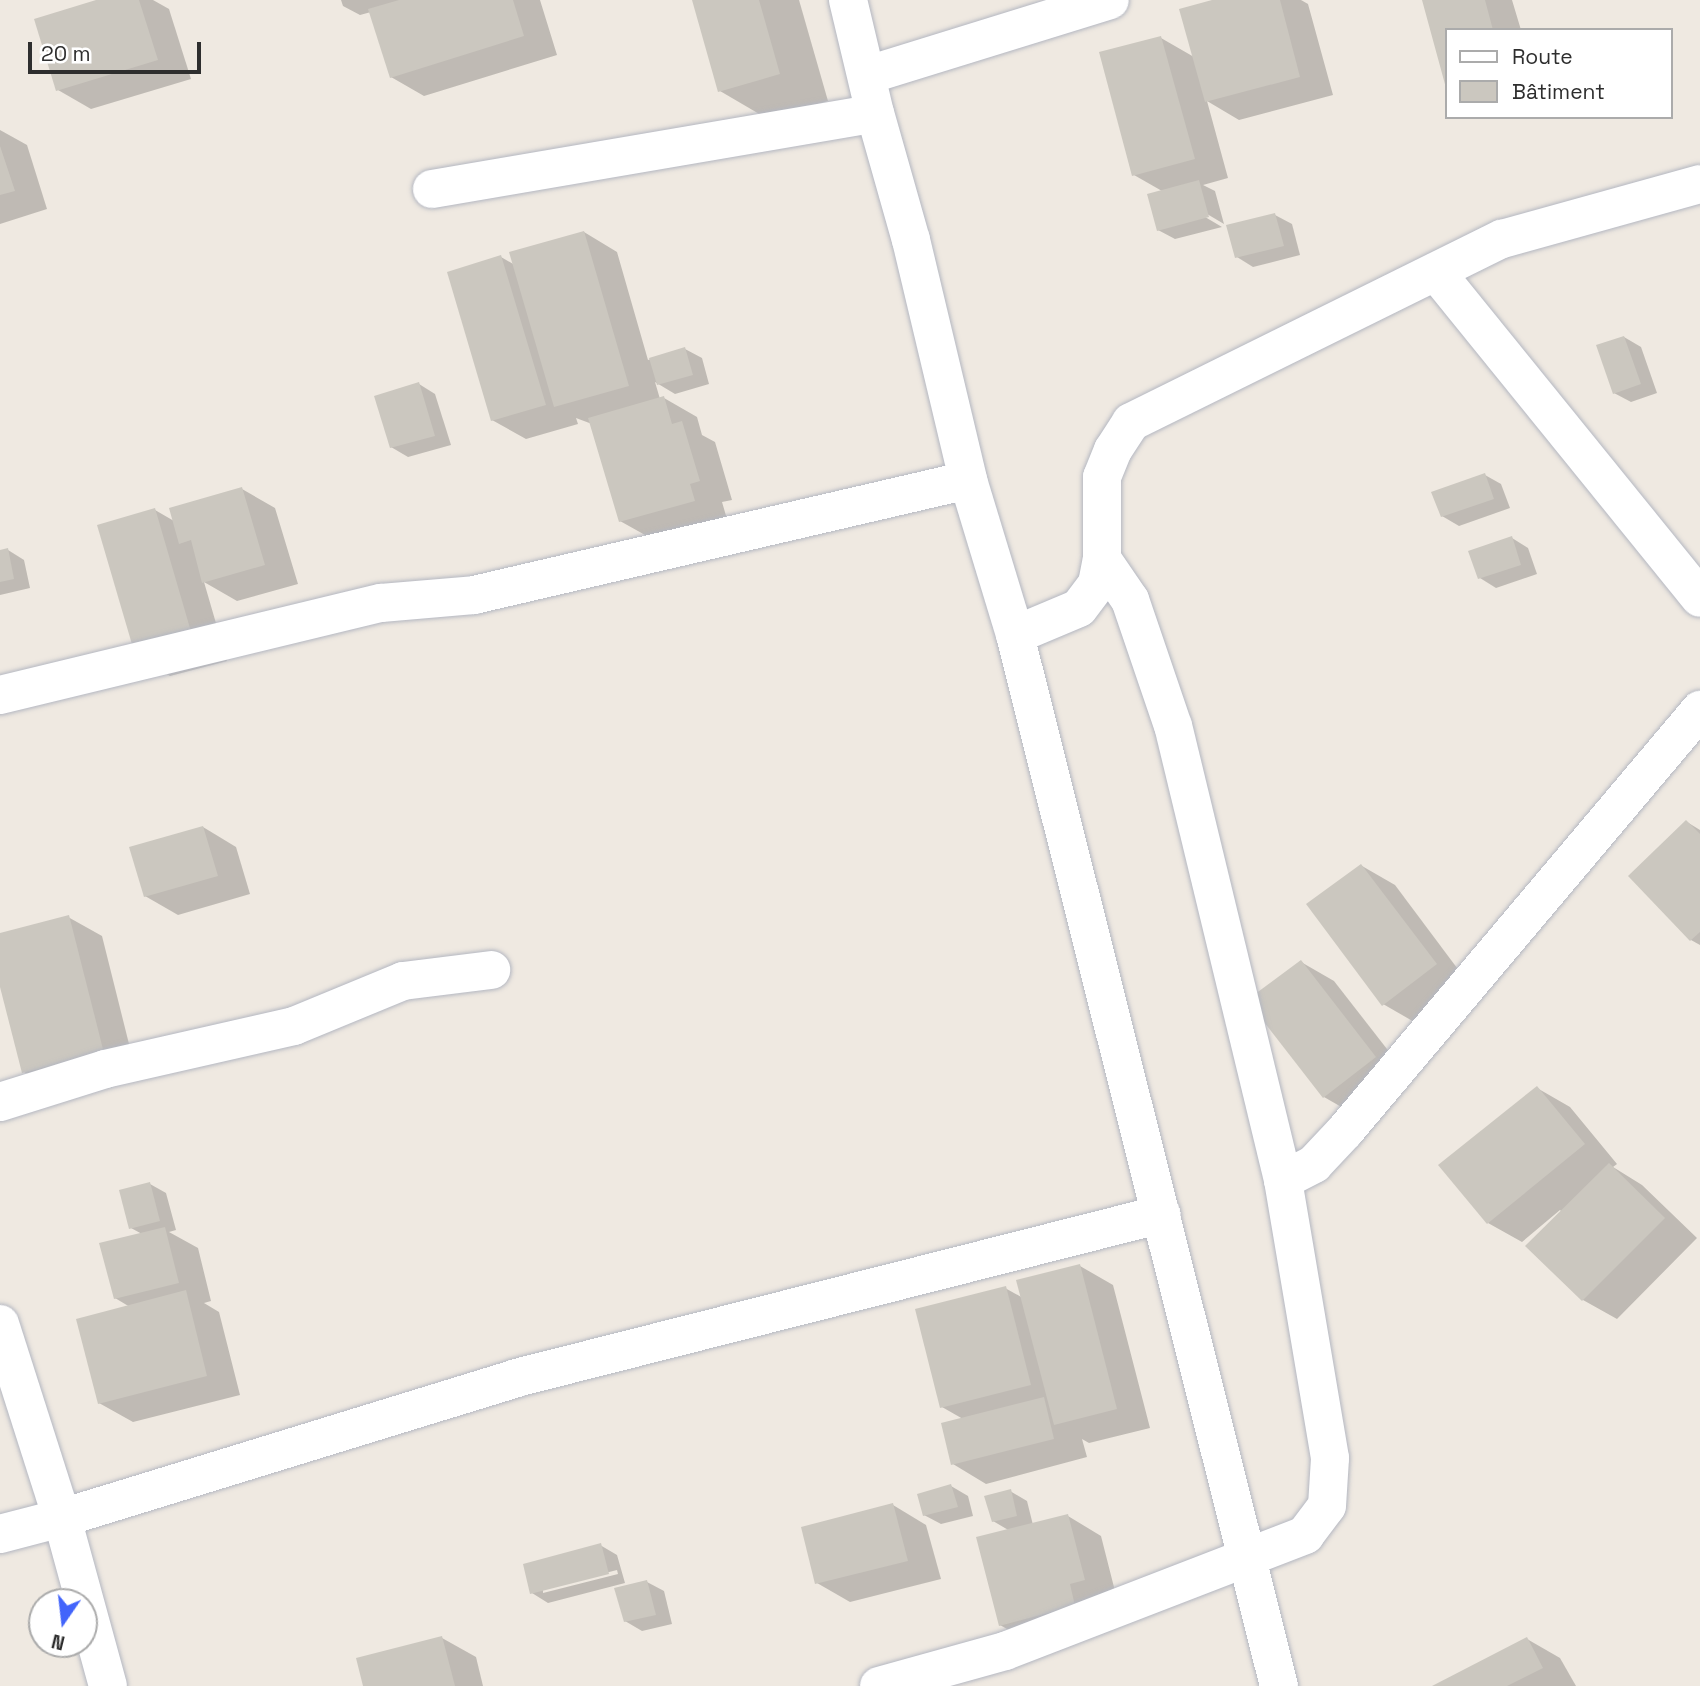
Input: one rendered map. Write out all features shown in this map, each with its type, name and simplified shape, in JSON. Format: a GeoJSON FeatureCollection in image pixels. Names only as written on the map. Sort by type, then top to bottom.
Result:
{"type":"FeatureCollection","features":[{"type":"Feature","properties":{"kind":"street"},"geometry":{"type":"LineString","coordinates":[[848,0],[875,113],[911,240],[968,480],[1015,635],[1279,1686]]}},
{"type":"Feature","properties":{"kind":"street"},"geometry":{"type":"LineString","coordinates":[[867,75],[1110,0]]}},
{"type":"Feature","properties":{"kind":"street"},"geometry":{"type":"LineString","coordinates":[[432,189],[875,113]]}},
{"type":"Feature","properties":{"kind":"street"},"geometry":{"type":"LineString","coordinates":[[1015,635],[1079,608],[1097,584],[1102,559],[1102,477],[1113,450],[1131,422],[1502,239],[1700,184]]}},
{"type":"Feature","properties":{"kind":"street"},"geometry":{"type":"LineString","coordinates":[[1436,272],[1700,598]]}},
{"type":"Feature","properties":{"kind":"street"},"geometry":{"type":"LineString","coordinates":[[0,695],[381,603],[474,595],[968,480]]}},
{"type":"Feature","properties":{"kind":"street"},"geometry":{"type":"LineString","coordinates":[[879,1686],[1005,1651],[1304,1535],[1327,1506],[1330,1458],[1283,1180],[1173,726],[1130,600],[1102,559]]}},
{"type":"Feature","properties":{"kind":"street"},"geometry":{"type":"LineString","coordinates":[[1283,1180],[1314,1164],[1345,1131],[1700,710]]}},
{"type":"Feature","properties":{"kind":"street"},"geometry":{"type":"LineString","coordinates":[[0,1102],[105,1069],[295,1026],[403,981],[491,970]]}},
{"type":"Feature","properties":{"kind":"street"},"geometry":{"type":"LineString","coordinates":[[0,1534],[62,1518],[516,1378],[1162,1214]]}},
{"type":"Feature","properties":{"kind":"street"},"geometry":{"type":"LineString","coordinates":[[0,1324],[62,1518],[108,1686]]}},
{"type":"Feature","properties":{"kind":"building"},"geometry":{"type":"Polygon","coordinates":[[[96,0],[139,0],[158,60],[56,91],[34,19],[96,0]]]}},
{"type":"Feature","properties":{"kind":"building"},"geometry":{"type":"Polygon","coordinates":[[[399,0],[513,0],[524,36],[390,78],[368,9],[399,0]]]}},
{"type":"Feature","properties":{"kind":"building"},"geometry":{"type":"Polygon","coordinates":[[[692,0],[759,0],[780,74],[718,92],[692,0]]]}},
{"type":"Feature","properties":{"kind":"building"},"geometry":{"type":"Polygon","coordinates":[[[1212,0],[1280,0],[1300,77],[1205,102],[1179,9],[1212,0]]]}},
{"type":"Feature","properties":{"kind":"building"},"geometry":{"type":"Polygon","coordinates":[[[1422,0],[1485,0],[1492,28],[1444,28],[1444,81],[1422,0]]]}},
{"type":"Feature","properties":{"kind":"building"},"geometry":{"type":"Polygon","coordinates":[[[1161,36],[1195,159],[1132,176],[1099,52],[1161,36]]]}},
{"type":"Feature","properties":{"kind":"building"},"geometry":{"type":"Polygon","coordinates":[[[0,146],[15,191],[0,195],[0,146]]]}},
{"type":"Feature","properties":{"kind":"building"},"geometry":{"type":"Polygon","coordinates":[[[1199,180],[1209,217],[1157,231],[1147,194],[1199,180]]]}},
{"type":"Feature","properties":{"kind":"building"},"geometry":{"type":"Polygon","coordinates":[[[1275,213],[1284,246],[1235,258],[1226,225],[1275,213]]]}},
{"type":"Feature","properties":{"kind":"building"},"geometry":{"type":"Polygon","coordinates":[[[584,231],[629,386],[554,407],[509,252],[584,231]]]}},
{"type":"Feature","properties":{"kind":"building"},"geometry":{"type":"Polygon","coordinates":[[[501,255],[546,405],[491,421],[447,272],[501,255]]]}},
{"type":"Feature","properties":{"kind":"building"},"geometry":{"type":"Polygon","coordinates":[[[1624,336],[1641,384],[1613,394],[1596,345],[1624,336]]]}},
{"type":"Feature","properties":{"kind":"building"},"geometry":{"type":"Polygon","coordinates":[[[685,347],[693,375],[657,385],[649,358],[685,347]]]}},
{"type":"Feature","properties":{"kind":"building"},"geometry":{"type":"Polygon","coordinates":[[[419,382],[435,436],[390,448],[374,396],[419,382]]]}},
{"type":"Feature","properties":{"kind":"building"},"geometry":{"type":"Polygon","coordinates":[[[664,396],[672,424],[682,421],[700,481],[690,484],[695,501],[619,522],[588,418],[664,396]]]}},
{"type":"Feature","properties":{"kind":"building"},"geometry":{"type":"Polygon","coordinates":[[[1485,473],[1494,499],[1441,517],[1431,492],[1485,473]]]}},
{"type":"Feature","properties":{"kind":"building"},"geometry":{"type":"Polygon","coordinates":[[[242,487],[265,565],[202,583],[191,540],[179,544],[169,508],[242,487]]]}},
{"type":"Feature","properties":{"kind":"building"},"geometry":{"type":"Polygon","coordinates":[[[155,508],[194,642],[136,658],[97,525],[155,508]]]}},
{"type":"Feature","properties":{"kind":"building"},"geometry":{"type":"Polygon","coordinates":[[[1512,536],[1521,565],[1478,579],[1468,551],[1512,536]]]}},
{"type":"Feature","properties":{"kind":"building"},"geometry":{"type":"Polygon","coordinates":[[[8,548],[14,579],[0,582],[0,550],[8,548]]]}},
{"type":"Feature","properties":{"kind":"building"},"geometry":{"type":"Polygon","coordinates":[[[1686,820],[1700,834],[1700,932],[1690,941],[1628,876],[1686,820]]]}},
{"type":"Feature","properties":{"kind":"building"},"geometry":{"type":"Polygon","coordinates":[[[203,826],[218,876],[144,897],[129,847],[203,826]]]}},
{"type":"Feature","properties":{"kind":"building"},"geometry":{"type":"Polygon","coordinates":[[[1361,864],[1437,964],[1382,1006],[1306,904],[1361,864]]]}},
{"type":"Feature","properties":{"kind":"building"},"geometry":{"type":"Polygon","coordinates":[[[69,915],[104,1053],[22,1073],[0,987],[0,933],[69,915]]]}},
{"type":"Feature","properties":{"kind":"building"},"geometry":{"type":"Polygon","coordinates":[[[1301,960],[1376,1057],[1323,1098],[1247,1000],[1301,960]]]}},
{"type":"Feature","properties":{"kind":"building"},"geometry":{"type":"Polygon","coordinates":[[[1537,1086],[1585,1144],[1487,1224],[1438,1165],[1537,1086]]]}},
{"type":"Feature","properties":{"kind":"building"},"geometry":{"type":"Polygon","coordinates":[[[1609,1163],[1665,1218],[1582,1301],[1525,1246],[1609,1163]]]}},
{"type":"Feature","properties":{"kind":"building"},"geometry":{"type":"Polygon","coordinates":[[[150,1182],[160,1221],[129,1229],[119,1190],[150,1182]]]}},
{"type":"Feature","properties":{"kind":"building"},"geometry":{"type":"Polygon","coordinates":[[[165,1227],[179,1283],[114,1299],[99,1243],[165,1227]]]}},
{"type":"Feature","properties":{"kind":"building"},"geometry":{"type":"Polygon","coordinates":[[[1080,1264],[1117,1409],[1054,1425],[1016,1280],[1080,1264]]]}},
{"type":"Feature","properties":{"kind":"building"},"geometry":{"type":"Polygon","coordinates":[[[1006,1286],[1031,1385],[940,1408],[915,1309],[1006,1286]]]}},
{"type":"Feature","properties":{"kind":"building"},"geometry":{"type":"Polygon","coordinates":[[[186,1290],[207,1376],[98,1404],[76,1319],[186,1290]]]}},
{"type":"Feature","properties":{"kind":"building"},"geometry":{"type":"Polygon","coordinates":[[[1044,1397],[1054,1439],[951,1465],[941,1423],[1044,1397]]]}},
{"type":"Feature","properties":{"kind":"building"},"geometry":{"type":"Polygon","coordinates":[[[951,1484],[958,1507],[923,1516],[917,1494],[951,1484]]]}},
{"type":"Feature","properties":{"kind":"building"},"geometry":{"type":"Polygon","coordinates":[[[1011,1489],[1017,1516],[992,1522],[984,1496],[1011,1489]]]}},
{"type":"Feature","properties":{"kind":"building"},"geometry":{"type":"Polygon","coordinates":[[[893,1503],[908,1561],[815,1584],[801,1527],[893,1503]]]}},
{"type":"Feature","properties":{"kind":"building"},"geometry":{"type":"Polygon","coordinates":[[[1068,1514],[1085,1580],[1070,1584],[1075,1606],[999,1626],[976,1537],[1068,1514]]]}},
{"type":"Feature","properties":{"kind":"building"},"geometry":{"type":"Polygon","coordinates":[[[601,1543],[609,1574],[530,1594],[523,1564],[601,1543]]]}},
{"type":"Feature","properties":{"kind":"building"},"geometry":{"type":"Polygon","coordinates":[[[647,1580],[656,1615],[624,1622],[614,1588],[647,1580]]]}},
{"type":"Feature","properties":{"kind":"building"},"geometry":{"type":"Polygon","coordinates":[[[442,1636],[455,1686],[363,1686],[356,1658],[442,1636]]]}},
{"type":"Feature","properties":{"kind":"building"},"geometry":{"type":"Polygon","coordinates":[[[1527,1637],[1543,1668],[1507,1686],[1432,1686],[1527,1637]]]}}]}
